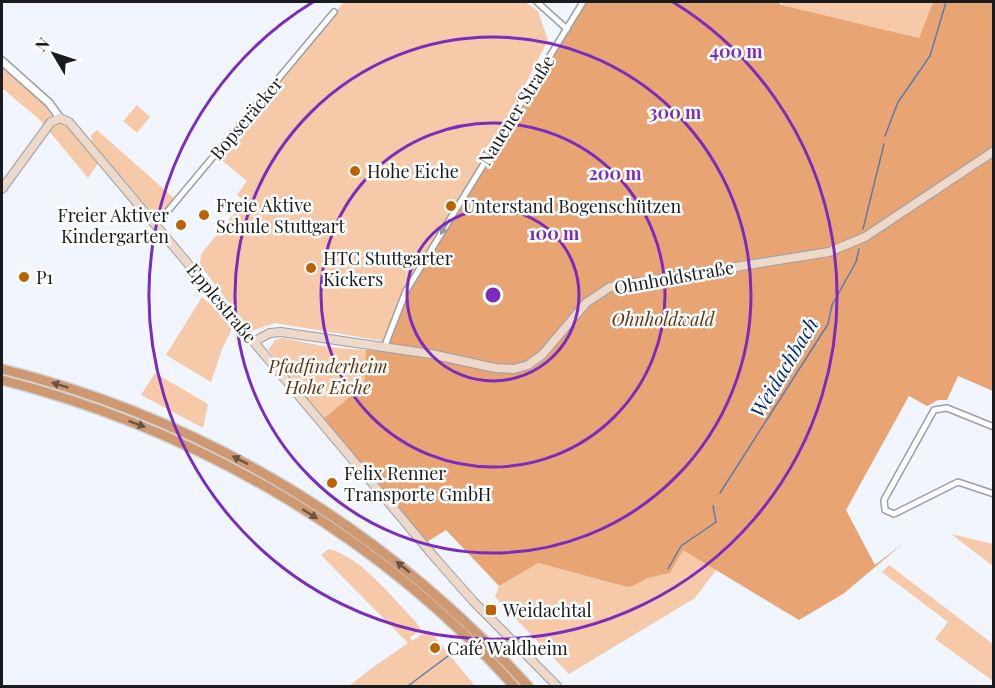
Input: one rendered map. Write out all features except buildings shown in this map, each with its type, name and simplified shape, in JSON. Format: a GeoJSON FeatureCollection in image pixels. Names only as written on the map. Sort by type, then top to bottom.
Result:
{"type":"FeatureCollection","features":[{"type":"Feature","properties":{"kind":"highway"},"geometry":{"type":"LineString","coordinates":[[2,369],[58,384],[147,416],[198,438],[258,469],[350,527],[389,557],[459,616],[528,687]]}},
{"type":"Feature","properties":{"kind":"highway"},"geometry":{"type":"LineString","coordinates":[[2,380],[141,425],[253,479],[360,547],[451,622],[514,687]]}},
{"type":"Feature","properties":{"kind":"main road","name":"Epplestraße"},"geometry":{"type":"LineString","coordinates":[[60,118],[64,118],[75,128],[157,224],[436,559],[474,602],[557,687]]}},
{"type":"Feature","properties":{"kind":"main road"},"geometry":{"type":"LineString","coordinates":[[2,189],[49,125],[60,118]]}},
{"type":"Feature","properties":{"kind":"main road","name":"Ohnholdstraße"},"geometry":{"type":"LineString","coordinates":[[255,341],[270,333],[281,332],[458,359],[495,368],[522,367],[542,355],[586,303],[610,287],[829,252],[865,237],[993,152]]}},
{"type":"Feature","properties":{"kind":"street"},"geometry":{"type":"LineString","coordinates":[[537,2],[565,31]]}},
{"type":"Feature","properties":{"kind":"street","name":"Nauener Straße"},"geometry":{"type":"LineString","coordinates":[[384,348],[406,291],[523,96],[583,2]]}},
{"type":"Feature","properties":{"kind":"street","name":"Bopseräcker"},"geometry":{"type":"LineString","coordinates":[[157,224],[334,12]]}},
{"type":"Feature","properties":{"kind":"street","name":"Epplestraße"},"geometry":{"type":"LineString","coordinates":[[2,61],[49,103],[60,118]]}},
{"type":"Feature","properties":{"kind":"street"},"geometry":{"type":"LineString","coordinates":[[993,427],[947,408],[934,410],[884,500],[885,510],[894,514],[958,482],[993,495]]}},
{"type":"Feature","properties":{"kind":"green space","name":"Hohe Eiche"},"geometry":{"type":"Polygon","coordinates":[[[344,2],[525,2],[538,11],[548,40],[509,116],[440,230],[383,341],[275,323],[251,331],[200,265],[201,254],[244,201],[237,195],[247,181],[213,153],[344,2]]]}},
{"type":"Feature","properties":{"kind":"green space","name":"Ohnholdwald"},"geometry":{"type":"Polygon","coordinates":[[[584,2],[777,2],[919,38],[933,2],[993,2],[993,391],[958,376],[947,400],[938,400],[927,406],[909,396],[846,510],[875,565],[905,542],[843,594],[799,620],[683,550],[670,573],[648,578],[633,586],[627,587],[538,563],[499,586],[446,530],[427,542],[323,419],[364,385],[366,350],[385,351],[401,305],[584,2]]]}},
{"type":"Feature","properties":{"kind":"green space"},"geometry":{"type":"Polygon","coordinates":[[[783,2],[933,2],[919,38],[782,5],[783,2]]]}},
{"type":"Feature","properties":{"kind":"green space"},"geometry":{"type":"Polygon","coordinates":[[[2,65],[39,97],[50,114],[71,128],[100,161],[88,178],[40,120],[2,88],[2,65]]]}},
{"type":"Feature","properties":{"kind":"green space"},"geometry":{"type":"Polygon","coordinates":[[[137,105],[150,117],[137,133],[123,121],[137,105]]]}},
{"type":"Feature","properties":{"kind":"green space"},"geometry":{"type":"Polygon","coordinates":[[[97,130],[175,199],[162,213],[150,210],[92,142],[91,135],[97,130]]]}},
{"type":"Feature","properties":{"kind":"green space"},"geometry":{"type":"Polygon","coordinates":[[[202,297],[212,302],[233,327],[222,349],[211,382],[166,355],[202,297]]]}},
{"type":"Feature","properties":{"kind":"green space","name":"Pfadfinderheim Hohe Eiche"},"geometry":{"type":"Polygon","coordinates":[[[283,338],[328,347],[366,350],[364,385],[323,419],[268,350],[275,340],[283,338]]]}},
{"type":"Feature","properties":{"kind":"green space"},"geometry":{"type":"Polygon","coordinates":[[[155,373],[208,404],[203,428],[141,395],[155,373]]]}},
{"type":"Feature","properties":{"kind":"green space"},"geometry":{"type":"Polygon","coordinates":[[[951,534],[993,544],[993,566],[951,534]]]}},
{"type":"Feature","properties":{"kind":"green space"},"geometry":{"type":"Polygon","coordinates":[[[329,549],[354,561],[365,570],[416,622],[421,630],[410,637],[412,641],[429,630],[475,686],[349,686],[408,643],[321,555],[329,549]]]}},
{"type":"Feature","properties":{"kind":"green space"},"geometry":{"type":"Polygon","coordinates":[[[683,549],[717,569],[695,598],[569,674],[495,597],[499,586],[537,563],[627,587],[633,586],[648,578],[670,573],[683,549]]]}},
{"type":"Feature","properties":{"kind":"green space"},"geometry":{"type":"Polygon","coordinates":[[[889,565],[993,644],[993,681],[935,639],[948,622],[882,572],[889,565]]]}},
{"type":"Feature","properties":{"kind":"waterway","name":"Weidachbach"},"geometry":{"type":"LineString","coordinates":[[885,136],[898,102],[930,56],[946,2]]}},
{"type":"Feature","properties":{"kind":"waterway","name":"Weidachbach"},"geometry":{"type":"LineString","coordinates":[[863,229],[884,144]]}},
{"type":"Feature","properties":{"kind":"waterway","name":"Weidachbach"},"geometry":{"type":"LineString","coordinates":[[720,493],[828,324],[832,305],[856,262],[859,249]]}},
{"type":"Feature","properties":{"kind":"waterway","name":"Weidachbach"},"geometry":{"type":"LineString","coordinates":[[668,569],[681,546],[716,522],[713,506]]}},
{"type":"Feature","properties":{"kind":"waterway","name":"Weidachbach"},"geometry":{"type":"LineString","coordinates":[[408,686],[452,653]]}},
{"type":"Feature","properties":{"kind":"place","name":"Hohe Eiche"},"geometry":{"type":"Point","coordinates":[355,171]}},
{"type":"Feature","properties":{"kind":"place","name":"Unterstand Bogenschützen"},"geometry":{"type":"Point","coordinates":[451,206]}},
{"type":"Feature","properties":{"kind":"place","name":"Freie Aktive Schule Stuttgart"},"geometry":{"type":"Point","coordinates":[204,215]}},
{"type":"Feature","properties":{"kind":"place","name":"Freier Aktiver Kindergarten"},"geometry":{"type":"Point","coordinates":[181,225]}},
{"type":"Feature","properties":{"kind":"place","name":"HTC Stuttgarter Kickers"},"geometry":{"type":"Point","coordinates":[311,268]}},
{"type":"Feature","properties":{"kind":"place","name":"P1"},"geometry":{"type":"Point","coordinates":[24,277]}},
{"type":"Feature","properties":{"kind":"place","name":"Felix Renner Transporte GmbH"},"geometry":{"type":"Point","coordinates":[332,483]}},
{"type":"Feature","properties":{"kind":"place","name":"Weidachtal"},"geometry":{"type":"Point","coordinates":[491,610]}},
{"type":"Feature","properties":{"kind":"place","name":"Café Waldheim"},"geometry":{"type":"Point","coordinates":[435,648]}}]}
